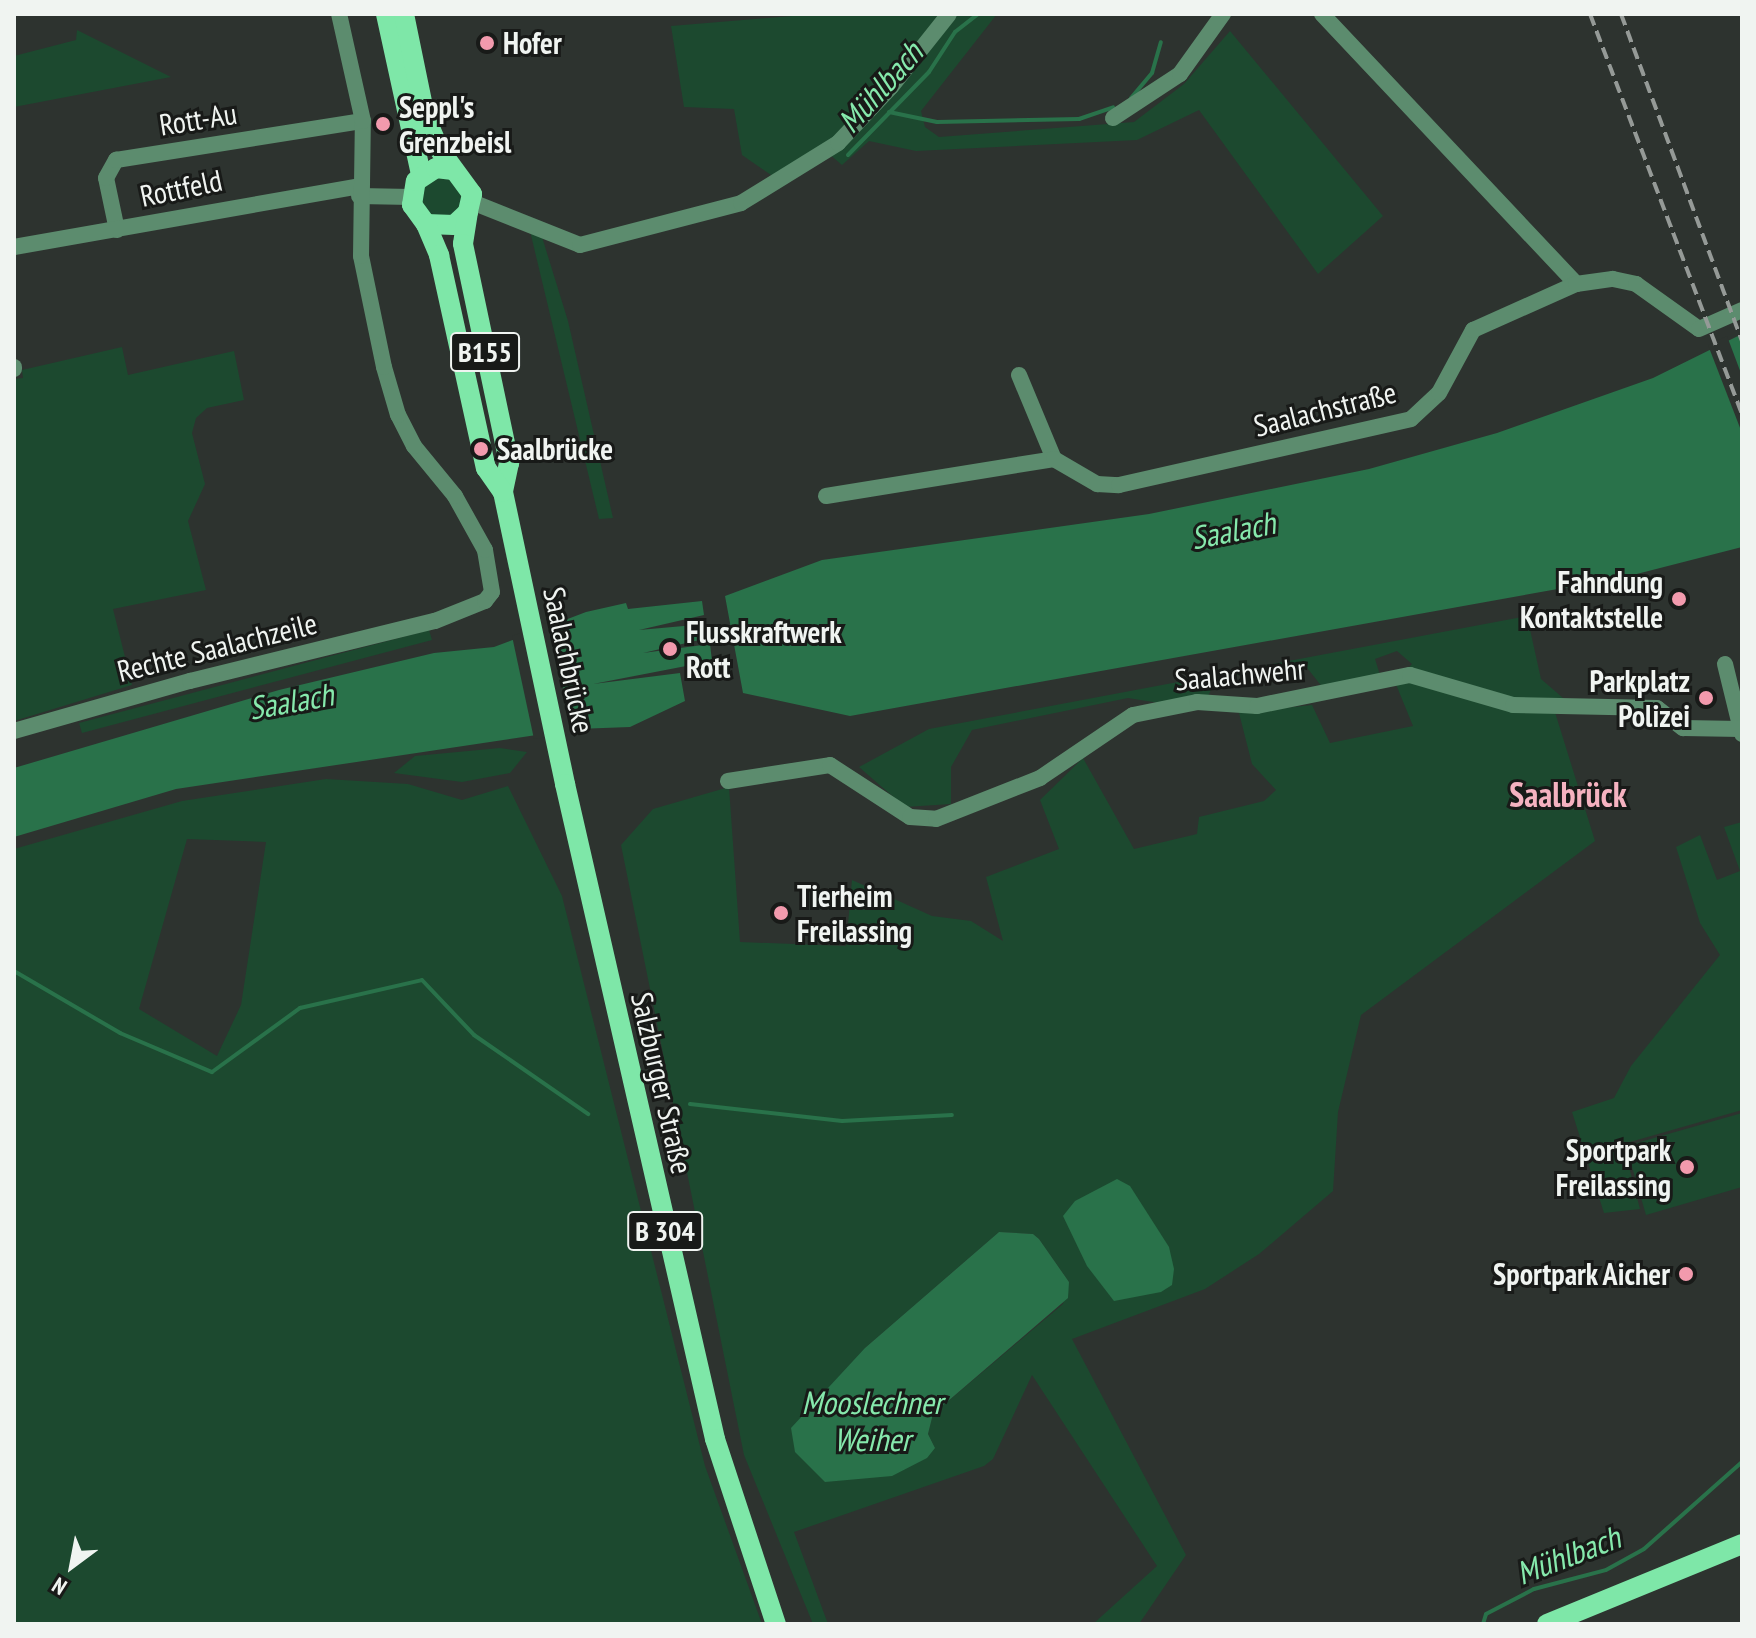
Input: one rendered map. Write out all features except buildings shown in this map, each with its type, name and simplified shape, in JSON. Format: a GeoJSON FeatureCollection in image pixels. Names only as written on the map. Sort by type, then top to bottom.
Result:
{"type":"FeatureCollection","features":[{"type":"Feature","properties":{"kind":"main road"},"geometry":{"type":"LineString","coordinates":[[386,14],[421,175],[411,197],[415,212],[426,224],[454,225],[470,207],[466,180],[453,170],[425,116],[404,14]]}},
{"type":"Feature","properties":{"kind":"main road"},"geometry":{"type":"LineString","coordinates":[[421,175],[436,168],[453,170]]}},
{"type":"Feature","properties":{"kind":"main road","name":"B155"},"geometry":{"type":"LineString","coordinates":[[470,207],[463,244],[509,463],[503,492]]}},
{"type":"Feature","properties":{"kind":"main road","name":"B155"},"geometry":{"type":"LineString","coordinates":[[426,224],[439,255],[486,468],[503,492]]}},
{"type":"Feature","properties":{"kind":"main road","name":"Saalachbrücke"},"geometry":{"type":"LineString","coordinates":[[503,492],[565,784]]}},
{"type":"Feature","properties":{"kind":"main road","name":"Salzburger Straße"},"geometry":{"type":"LineString","coordinates":[[565,784],[715,1439],[776,1624]]}},
{"type":"Feature","properties":{"kind":"main road"},"geometry":{"type":"LineString","coordinates":[[1547,1624],[1742,1544]]}},
{"type":"Feature","properties":{"kind":"street","name":"Rechte Saalachzeile"},"geometry":{"type":"LineString","coordinates":[[14,731],[190,681],[435,621],[485,601],[492,581],[471,522],[398,415],[361,256],[363,121],[339,14]]}},
{"type":"Feature","properties":{"kind":"street"},"geometry":{"type":"LineString","coordinates":[[470,207],[580,245],[741,203],[838,143],[891,87],[949,14]]}},
{"type":"Feature","properties":{"kind":"street"},"geometry":{"type":"LineString","coordinates":[[1113,118],[1180,74],[1223,14]]}},
{"type":"Feature","properties":{"kind":"street"},"geometry":{"type":"LineString","coordinates":[[1322,14],[1576,284]]}},
{"type":"Feature","properties":{"kind":"street","name":"Rott-Au"},"geometry":{"type":"LineString","coordinates":[[117,230],[106,178],[116,160],[363,121]]}},
{"type":"Feature","properties":{"kind":"street","name":"Rottfeld"},"geometry":{"type":"LineString","coordinates":[[14,247],[360,191],[411,197]]}},
{"type":"Feature","properties":{"kind":"street","name":"Saalachstraße"},"geometry":{"type":"LineString","coordinates":[[1054,459],[1097,484],[1119,485],[1411,419],[1439,393],[1473,330],[1576,284],[1613,279],[1636,284],[1699,329],[1742,310]]}},
{"type":"Feature","properties":{"kind":"street"},"geometry":{"type":"LineString","coordinates":[[826,496],[1054,459],[1019,375]]}},
{"type":"Feature","properties":{"kind":"street"},"geometry":{"type":"LineString","coordinates":[[1725,664],[1741,732]]}},
{"type":"Feature","properties":{"kind":"street","name":"Saalachwehr"},"geometry":{"type":"LineString","coordinates":[[728,781],[830,765],[910,817],[936,819],[1040,778],[1133,715],[1197,702],[1257,706],[1410,675],[1513,705],[1657,708],[1683,728],[1741,732]]}},
{"type":"Feature","properties":{"kind":"shaded area"},"geometry":{"type":"Polygon","coordinates":[[[816,14],[997,14],[921,111],[925,127],[939,137],[1134,122],[1184,84],[1230,31],[1383,216],[1318,274],[1199,110],[1137,140],[916,151],[869,141],[842,165],[828,153],[784,184],[742,155],[734,109],[684,107],[671,26],[816,14]]]}},
{"type":"Feature","properties":{"kind":"shaded area"},"geometry":{"type":"Polygon","coordinates":[[[77,30],[171,77],[14,107],[14,56],[76,40],[77,30]]]}},
{"type":"Feature","properties":{"kind":"shaded area"},"geometry":{"type":"Polygon","coordinates":[[[441,178],[455,184],[461,198],[455,212],[441,218],[427,212],[421,198],[427,184],[441,178]]]}},
{"type":"Feature","properties":{"kind":"shaded area"},"geometry":{"type":"Polygon","coordinates":[[[530,231],[542,237],[568,321],[613,518],[599,519],[530,231]]]}},
{"type":"Feature","properties":{"kind":"shaded area"},"geometry":{"type":"Polygon","coordinates":[[[122,347],[128,375],[234,351],[244,400],[207,408],[196,418],[192,433],[205,484],[188,521],[206,590],[113,609],[132,685],[14,721],[14,379],[23,378],[22,370],[122,347]]]}},
{"type":"Feature","properties":{"kind":"shaded area"},"geometry":{"type":"Polygon","coordinates":[[[1527,616],[1541,679],[1577,710],[1554,709],[1595,841],[1361,1015],[1338,1112],[1333,1191],[1259,1254],[1205,1289],[1072,1339],[1186,1555],[1139,1624],[1093,1624],[1157,1566],[1032,1375],[993,1459],[984,1466],[794,1532],[828,1624],[813,1624],[744,1455],[621,845],[653,809],[729,787],[740,942],[846,946],[852,880],[932,916],[971,921],[1003,941],[986,877],[1059,849],[1040,800],[1083,758],[1134,849],[1197,834],[1199,817],[1264,801],[1276,790],[1252,764],[1239,713],[1312,705],[1330,743],[1413,726],[1395,682],[1412,664],[1397,651],[1375,659],[1380,675],[1323,688],[1304,664],[1215,679],[1203,710],[1128,698],[972,730],[951,767],[951,804],[905,807],[859,767],[929,729],[1527,616]],[[999,1232],[865,1348],[935,1448],[928,1434],[933,1414],[1063,1304],[1069,1282],[1033,1234],[999,1232]]]}},
{"type":"Feature","properties":{"kind":"shaded area"},"geometry":{"type":"Polygon","coordinates":[[[429,630],[432,640],[82,733],[79,723],[429,630]]]}},
{"type":"Feature","properties":{"kind":"shaded area"},"geometry":{"type":"Polygon","coordinates":[[[500,748],[527,752],[510,773],[462,782],[394,773],[415,756],[500,748]]]}},
{"type":"Feature","properties":{"kind":"shaded area"},"geometry":{"type":"Polygon","coordinates":[[[326,779],[408,784],[462,800],[508,786],[562,896],[705,1466],[762,1624],[14,1624],[14,849],[182,801],[326,779]],[[187,839],[139,1009],[217,1056],[241,1005],[266,842],[187,839]]]}},
{"type":"Feature","properties":{"kind":"shaded area"},"geometry":{"type":"Polygon","coordinates":[[[1742,822],[1742,1110],[1623,1144],[1640,1209],[1604,1213],[1572,1112],[1614,1098],[1631,1066],[1720,955],[1700,923],[1676,847],[1700,835],[1717,880],[1740,871],[1724,827],[1742,822]]]}},
{"type":"Feature","properties":{"kind":"shaded area","name":"Sportpark Freilassing"},"geometry":{"type":"Polygon","coordinates":[[[1742,1113],[1742,1187],[1646,1215],[1626,1146],[1742,1113]]]}},
{"type":"Feature","properties":{"kind":"water","name":"Saalach"},"geometry":{"type":"Polygon","coordinates":[[[1742,334],[1742,547],[1625,577],[850,716],[743,693],[725,596],[822,560],[1149,514],[1369,469],[1497,433],[1653,378],[1742,334]]]}},
{"type":"Feature","properties":{"kind":"water","name":"Saalach"},"geometry":{"type":"Polygon","coordinates":[[[702,601],[704,615],[639,630],[706,624],[708,638],[643,653],[710,644],[712,661],[593,684],[680,673],[685,701],[630,727],[577,729],[176,789],[14,837],[14,768],[279,690],[434,653],[494,647],[586,612],[626,603],[628,609],[702,601]]]}},
{"type":"Feature","properties":{"kind":"water"},"geometry":{"type":"Polygon","coordinates":[[[1117,1179],[1130,1186],[1169,1247],[1174,1269],[1172,1285],[1161,1292],[1114,1301],[1087,1266],[1063,1216],[1075,1201],[1117,1179]]]}},
{"type":"Feature","properties":{"kind":"water","name":"Mooslechner Weiher"},"geometry":{"type":"Polygon","coordinates":[[[999,1232],[1033,1234],[1039,1239],[1069,1282],[1068,1298],[933,1414],[928,1434],[935,1448],[927,1458],[892,1476],[825,1482],[795,1452],[791,1428],[865,1348],[999,1232]]]}},
{"type":"Feature","properties":{"kind":"pier"},"geometry":{"type":"Polygon","coordinates":[[[1727,336],[1742,376],[1742,433],[1708,345],[1727,336]]]}},
{"type":"Feature","properties":{"kind":"pier"},"geometry":{"type":"Polygon","coordinates":[[[549,622],[573,734],[534,739],[512,636],[549,622]]]}},
{"type":"Feature","properties":{"kind":"waterway","name":"Mühlbach"},"geometry":{"type":"LineString","coordinates":[[848,155],[929,72],[955,32],[978,14]]}},
{"type":"Feature","properties":{"kind":"waterway"},"geometry":{"type":"LineString","coordinates":[[1131,98],[1152,73],[1161,42]]}},
{"type":"Feature","properties":{"kind":"waterway"},"geometry":{"type":"LineString","coordinates":[[889,112],[937,122],[1079,119],[1113,107]]}},
{"type":"Feature","properties":{"kind":"waterway"},"geometry":{"type":"LineString","coordinates":[[14,971],[120,1033],[212,1072],[300,1008],[422,980],[474,1035],[588,1114]]}},
{"type":"Feature","properties":{"kind":"waterway"},"geometry":{"type":"LineString","coordinates":[[690,1104],[842,1121],[952,1115]]}},
{"type":"Feature","properties":{"kind":"waterway","name":"Mühlbach"},"geometry":{"type":"LineString","coordinates":[[1483,1624],[1486,1614],[1534,1589],[1606,1570],[1644,1549],[1742,1462]]}},
{"type":"Feature","properties":{"kind":"railway"},"geometry":{"type":"LineString","coordinates":[[1590,14],[1742,415]]}},
{"type":"Feature","properties":{"kind":"railway"},"geometry":{"type":"LineString","coordinates":[[1621,14],[1742,341]]}},
{"type":"Feature","properties":{"kind":"place","name":"Hofer"},"geometry":{"type":"Point","coordinates":[487,43]}},
{"type":"Feature","properties":{"kind":"place","name":"Seppl's Grenzbeisl"},"geometry":{"type":"Point","coordinates":[383,124]}},
{"type":"Feature","properties":{"kind":"place","name":"Saalbrücke"},"geometry":{"type":"Point","coordinates":[481,449]}},
{"type":"Feature","properties":{"kind":"place","name":"Fahndung Kontaktstelle"},"geometry":{"type":"Point","coordinates":[1679,599]}},
{"type":"Feature","properties":{"kind":"place","name":"Flusskraftwerk Rott"},"geometry":{"type":"Point","coordinates":[670,649]}},
{"type":"Feature","properties":{"kind":"place","name":"Parkplatz Polizei"},"geometry":{"type":"Point","coordinates":[1706,698]}},
{"type":"Feature","properties":{"kind":"place","name":"Tierheim Freilassing"},"geometry":{"type":"Point","coordinates":[781,913]}},
{"type":"Feature","properties":{"kind":"place","name":"Sportpark Freilassing"},"geometry":{"type":"Point","coordinates":[1687,1167]}},
{"type":"Feature","properties":{"kind":"place","name":"Sportpark Aicher"},"geometry":{"type":"Point","coordinates":[1686,1274]}},
{"type":"Feature","properties":{"kind":"district","name":"Saalbrück"},"geometry":{"type":"Point","coordinates":[1568,795]}}]}
